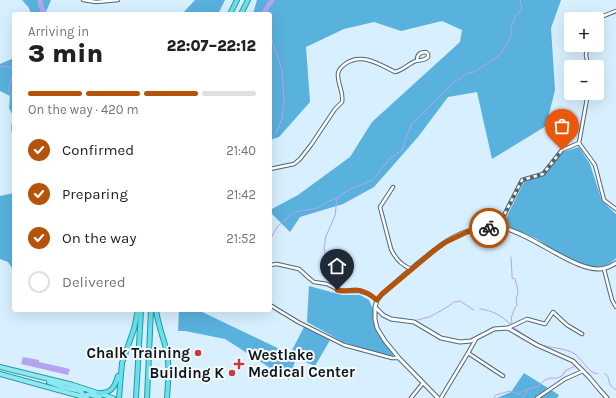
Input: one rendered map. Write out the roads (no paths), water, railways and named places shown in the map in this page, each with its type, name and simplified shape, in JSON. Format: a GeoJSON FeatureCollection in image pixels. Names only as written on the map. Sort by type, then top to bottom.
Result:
{"type":"FeatureCollection","features":[{"type":"Feature","properties":{"kind":"highway"},"geometry":{"type":"LineString","coordinates":[[231,12],[237,0]]}},
{"type":"Feature","properties":{"kind":"highway"},"geometry":{"type":"LineString","coordinates":[[242,12],[248,0]]}},
{"type":"Feature","properties":{"kind":"highway"},"geometry":{"type":"LineString","coordinates":[[98,393],[106,392],[112,389],[116,384],[134,329],[138,312]]}},
{"type":"Feature","properties":{"kind":"highway"},"geometry":{"type":"LineString","coordinates":[[136,398],[141,312]]}},
{"type":"Feature","properties":{"kind":"highway"},"geometry":{"type":"LineString","coordinates":[[147,397],[151,312]]}},
{"type":"Feature","properties":{"kind":"highway"},"geometry":{"type":"LineString","coordinates":[[156,312],[167,354],[169,370],[168,398]]}},
{"type":"Feature","properties":{"kind":"highway"},"geometry":{"type":"LineString","coordinates":[[119,398],[121,368]]}},
{"type":"Feature","properties":{"kind":"main road"},"geometry":{"type":"LineString","coordinates":[[0,367],[73,385],[113,398]]}},
{"type":"Feature","properties":{"kind":"main road"},"geometry":{"type":"LineString","coordinates":[[0,374],[84,398]]}},
{"type":"Feature","properties":{"kind":"main road"},"geometry":{"type":"LineString","coordinates":[[33,375],[63,387],[80,391],[84,398]]}},
{"type":"Feature","properties":{"kind":"main road"},"geometry":{"type":"LineString","coordinates":[[84,398],[88,394],[100,398]]}},
{"type":"Feature","properties":{"kind":"street"},"geometry":{"type":"LineString","coordinates":[[83,0],[96,2],[118,0]]}},
{"type":"Feature","properties":{"kind":"street"},"geometry":{"type":"LineString","coordinates":[[604,16],[616,12]]}},
{"type":"Feature","properties":{"kind":"street"},"geometry":{"type":"LineString","coordinates":[[272,169],[294,164],[300,159],[342,102],[342,92],[338,70],[342,66],[354,59],[370,60],[395,72],[401,71],[416,60],[418,55],[422,52],[426,52],[428,54],[427,59],[422,61],[416,60]]}},
{"type":"Feature","properties":{"kind":"street"},"geometry":{"type":"LineString","coordinates":[[587,100],[579,143],[595,165],[604,200],[616,209]]}},
{"type":"Feature","properties":{"kind":"street"},"geometry":{"type":"LineString","coordinates":[[498,227],[522,180],[543,174],[562,150],[579,143]]}},
{"type":"Feature","properties":{"kind":"street"},"geometry":{"type":"LineString","coordinates":[[393,187],[380,207],[394,255],[403,265],[411,269]]}},
{"type":"Feature","properties":{"kind":"street"},"geometry":{"type":"LineString","coordinates":[[438,398],[399,358],[380,334],[375,319],[375,307],[377,300],[382,294],[436,249],[457,235],[498,227],[520,233],[582,266],[604,269],[616,263]]}},
{"type":"Feature","properties":{"kind":"street"},"geometry":{"type":"LineString","coordinates":[[272,265],[277,264],[298,269],[314,282],[327,284],[344,292],[356,290],[364,292],[377,300]]}},
{"type":"Feature","properties":{"kind":"street"},"geometry":{"type":"LineString","coordinates":[[604,269],[612,300],[616,307]]}},
{"type":"Feature","properties":{"kind":"street"},"geometry":{"type":"LineString","coordinates":[[272,306],[298,322],[344,345],[392,358],[399,358]]}},
{"type":"Feature","properties":{"kind":"street"},"geometry":{"type":"LineString","coordinates":[[375,307],[383,315],[392,319],[414,322],[441,338],[460,342],[471,341],[494,329],[508,328],[527,319],[544,324],[553,312],[567,326],[582,334]]}},
{"type":"Feature","properties":{"kind":"street"},"geometry":{"type":"LineString","coordinates":[[375,319],[379,315],[383,315]]}},
{"type":"Feature","properties":{"kind":"street"},"geometry":{"type":"LineString","coordinates":[[508,328],[537,346],[573,361],[583,370],[607,398]]}},
{"type":"Feature","properties":{"kind":"street"},"geometry":{"type":"LineString","coordinates":[[441,398],[476,339]]}},
{"type":"Feature","properties":{"kind":"street"},"geometry":{"type":"LineString","coordinates":[[468,353],[503,376]]}},
{"type":"Feature","properties":{"kind":"street"},"geometry":{"type":"LineString","coordinates":[[538,398],[565,378],[583,370]]}},
{"type":"Feature","properties":{"kind":"street"},"geometry":{"type":"LineString","coordinates":[[411,398],[423,382]]}},
{"type":"Feature","properties":{"kind":"waterway"},"geometry":{"type":"LineString","coordinates":[[40,0],[43,12]]}},
{"type":"Feature","properties":{"kind":"waterway"},"geometry":{"type":"LineString","coordinates":[[264,12],[272,0]]}},
{"type":"Feature","properties":{"kind":"waterway"},"geometry":{"type":"LineString","coordinates":[[272,236],[277,227],[294,212],[318,208],[350,189],[373,180],[390,158],[402,150],[411,125],[453,83],[468,73],[474,72],[501,54],[511,37],[511,28],[515,17],[522,9],[520,0]]}},
{"type":"Feature","properties":{"kind":"waterway"},"geometry":{"type":"LineString","coordinates":[[272,41],[282,69],[284,101],[282,119],[276,133]]}},
{"type":"Feature","properties":{"kind":"waterway"},"geometry":{"type":"LineString","coordinates":[[0,67],[12,68]]}},
{"type":"Feature","properties":{"kind":"waterway"},"geometry":{"type":"LineString","coordinates":[[12,76],[9,84],[9,91],[12,97]]}},
{"type":"Feature","properties":{"kind":"waterway"},"geometry":{"type":"LineString","coordinates":[[337,198],[335,216],[326,236],[324,248],[327,264],[340,286]]}},
{"type":"Feature","properties":{"kind":"waterway"},"geometry":{"type":"LineString","coordinates":[[480,309],[496,314],[504,318],[510,324],[512,322],[511,317],[517,305],[516,298],[518,294],[515,279],[512,278],[511,257]]}},
{"type":"Feature","properties":{"kind":"waterway"},"geometry":{"type":"LineString","coordinates":[[417,320],[429,317],[454,302],[460,301],[474,310]]}},
{"type":"Feature","properties":{"kind":"waterway"},"geometry":{"type":"LineString","coordinates":[[513,327],[539,344],[566,350],[575,354],[592,372],[598,374]]}},
{"type":"Feature","properties":{"kind":"waterway"},"geometry":{"type":"LineString","coordinates":[[494,398],[496,395],[510,391],[518,394],[527,389],[537,387],[545,380],[550,378],[558,378],[563,375],[565,371],[575,366]]}},
{"type":"Feature","properties":{"kind":"waterway"},"geometry":{"type":"LineString","coordinates":[[605,374],[608,377],[610,385],[616,390]]}},
{"type":"Feature","properties":{"kind":"waterway"},"geometry":{"type":"LineString","coordinates":[[522,398],[529,389]]}},
{"type":"Feature","properties":{"kind":"place","name":"Chalk Training"},"geometry":{"type":"Point","coordinates":[198,353]}},
{"type":"Feature","properties":{"kind":"place","name":"Westlake Medical Center"},"geometry":{"type":"Point","coordinates":[239,364]}},
{"type":"Feature","properties":{"kind":"place","name":"Building K"},"geometry":{"type":"Point","coordinates":[232,373]}}]}
